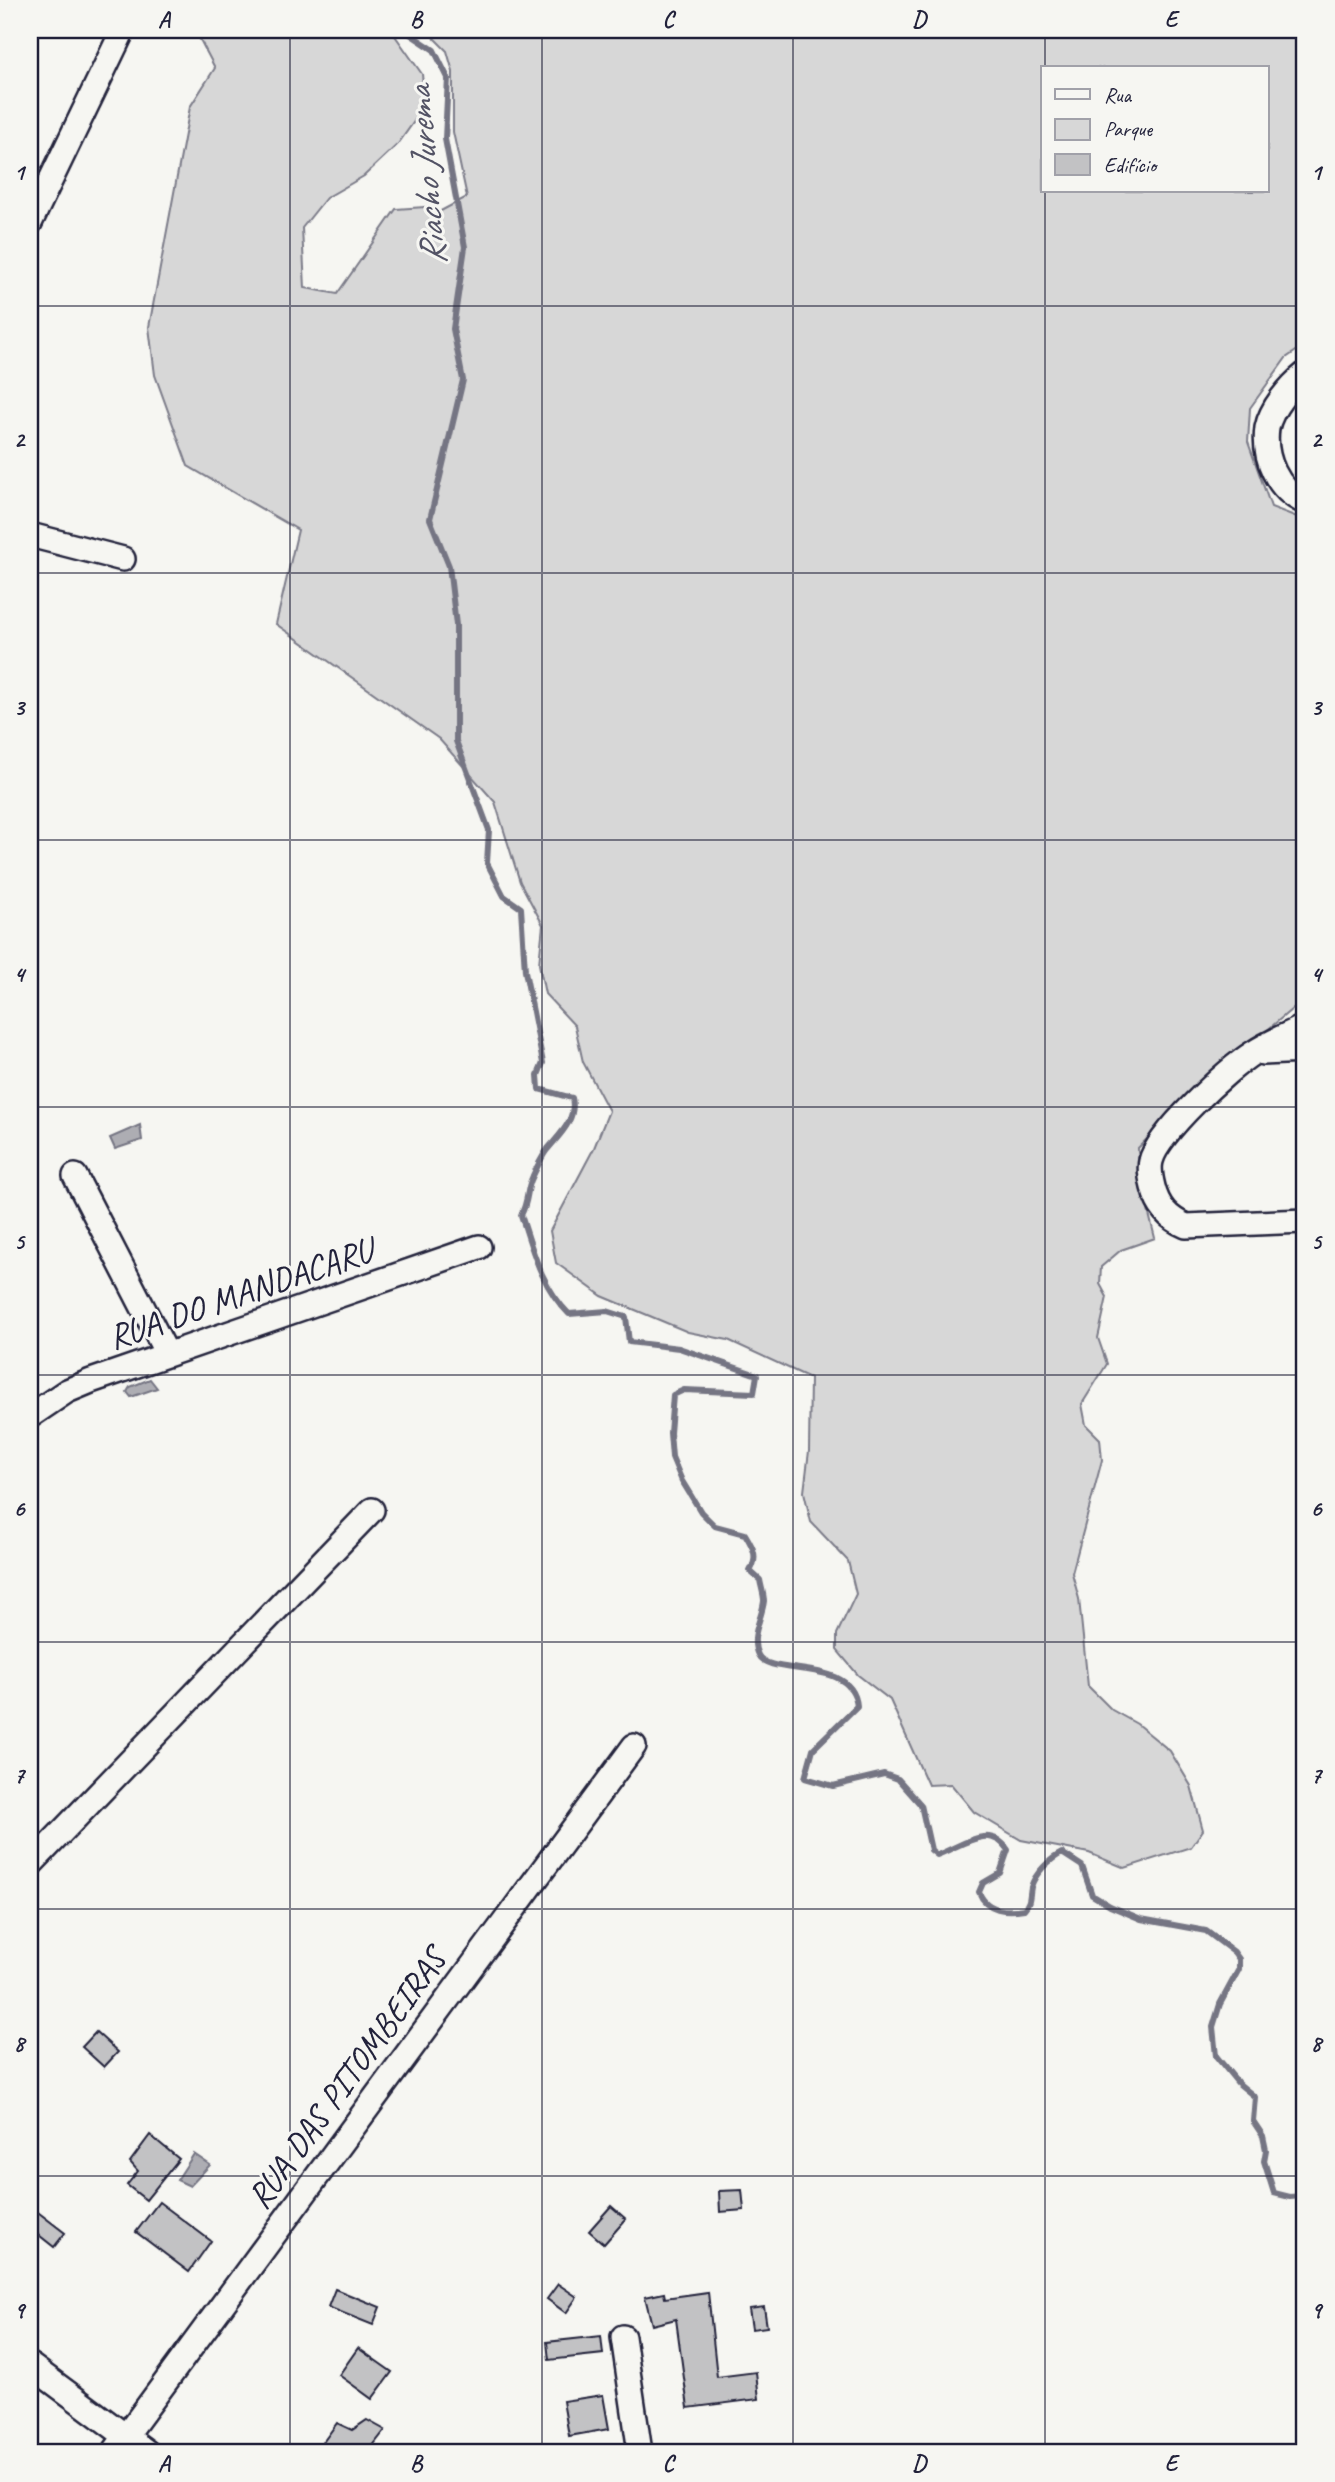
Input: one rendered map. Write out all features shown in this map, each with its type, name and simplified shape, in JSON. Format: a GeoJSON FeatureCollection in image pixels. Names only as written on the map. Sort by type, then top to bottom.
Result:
{"type":"FeatureCollection","features":[{"type":"Feature","properties":{"kind":"street"},"geometry":{"type":"LineString","coordinates":[[30,223],[124,30]]}},
{"type":"Feature","properties":{"kind":"street"},"geometry":{"type":"LineString","coordinates":[[1305,374],[1275,408],[1267,428],[1269,457],[1274,474],[1282,486],[1305,502]]}},
{"type":"Feature","properties":{"kind":"street"},"geometry":{"type":"LineString","coordinates":[[30,535],[123,559]]}},
{"type":"Feature","properties":{"kind":"street"},"geometry":{"type":"LineString","coordinates":[[1305,1026],[1252,1053],[1185,1112],[1160,1141],[1151,1160],[1155,1195],[1171,1219],[1186,1226],[1305,1221]]}},
{"type":"Feature","properties":{"kind":"street"},"geometry":{"type":"LineString","coordinates":[[1252,1053],[1305,1051]]}},
{"type":"Feature","properties":{"kind":"street"},"geometry":{"type":"LineString","coordinates":[[75,1176],[167,1354]]}},
{"type":"Feature","properties":{"kind":"street","name":"RUA DO MANDACARU"},"geometry":{"type":"LineString","coordinates":[[30,1416],[67,1391],[479,1247]]}},
{"type":"Feature","properties":{"kind":"street"},"geometry":{"type":"LineString","coordinates":[[30,1866],[372,1510]]}},
{"type":"Feature","properties":{"kind":"street","name":"RUA DAS PITOMBEIRAS"},"geometry":{"type":"LineString","coordinates":[[120,2445],[634,1746]]}},
{"type":"Feature","properties":{"kind":"street"},"geometry":{"type":"LineString","coordinates":[[623,2337],[640,2452]]}},
{"type":"Feature","properties":{"kind":"street"},"geometry":{"type":"LineString","coordinates":[[30,2365],[120,2445],[147,2452]]}},
{"type":"Feature","properties":{"kind":"green space"},"geometry":{"type":"Polygon","coordinates":[[[195,30],[391,30],[422,74],[425,106],[398,144],[364,176],[326,198],[302,228],[305,288],[337,294],[396,209],[425,207],[437,213],[467,197],[453,132],[453,72],[447,51],[426,30],[1305,30],[1305,345],[1286,358],[1250,408],[1248,442],[1271,507],[1305,520],[1305,998],[1185,1100],[1138,1148],[1139,1174],[1155,1238],[1121,1250],[1101,1267],[1100,1284],[1107,1297],[1098,1338],[1107,1364],[1082,1404],[1086,1425],[1100,1439],[1102,1460],[1072,1573],[1079,1599],[1088,1686],[1112,1710],[1137,1724],[1170,1751],[1191,1786],[1203,1830],[1191,1847],[1125,1868],[1089,1853],[1021,1840],[974,1812],[951,1784],[928,1785],[890,1700],[858,1675],[837,1650],[837,1634],[856,1594],[848,1561],[811,1522],[804,1492],[809,1451],[810,1378],[728,1340],[688,1332],[602,1296],[556,1263],[550,1231],[594,1148],[609,1111],[583,1062],[575,1026],[545,994],[539,964],[543,925],[520,882],[495,802],[439,739],[276,624],[298,530],[188,466],[155,375],[149,327],[190,107],[215,68],[195,30]]]}},
{"type":"Feature","properties":{"kind":"shaded area"},"geometry":{"type":"Polygon","coordinates":[[[140,1125],[142,1140],[115,1149],[110,1138],[140,1125]]]}},
{"type":"Feature","properties":{"kind":"shaded area"},"geometry":{"type":"Polygon","coordinates":[[[150,1379],[157,1388],[131,1397],[127,1392],[130,1387],[150,1379]]]}},
{"type":"Feature","properties":{"kind":"shaded area"},"geometry":{"type":"Polygon","coordinates":[[[194,2154],[210,2165],[190,2186],[177,2180],[194,2154]]]}},
{"type":"Feature","properties":{"kind":"building"},"geometry":{"type":"Polygon","coordinates":[[[96,2032],[118,2052],[104,2067],[82,2047],[96,2032]]]}},
{"type":"Feature","properties":{"kind":"building"},"geometry":{"type":"Polygon","coordinates":[[[150,2135],[179,2159],[146,2200],[127,2185],[138,2171],[130,2162],[150,2135]]]}},
{"type":"Feature","properties":{"kind":"building"},"geometry":{"type":"Polygon","coordinates":[[[742,2190],[744,2210],[720,2212],[719,2191],[742,2190]]]}},
{"type":"Feature","properties":{"kind":"building"},"geometry":{"type":"Polygon","coordinates":[[[159,2202],[211,2241],[189,2272],[136,2232],[159,2202]]]}},
{"type":"Feature","properties":{"kind":"building"},"geometry":{"type":"Polygon","coordinates":[[[30,2206],[65,2233],[54,2247],[30,2228],[30,2206]]]}},
{"type":"Feature","properties":{"kind":"building"},"geometry":{"type":"Polygon","coordinates":[[[611,2206],[626,2219],[604,2244],[589,2231],[611,2206]]]}},
{"type":"Feature","properties":{"kind":"building"},"geometry":{"type":"Polygon","coordinates":[[[558,2284],[577,2297],[566,2313],[547,2299],[558,2284]]]}},
{"type":"Feature","properties":{"kind":"building"},"geometry":{"type":"Polygon","coordinates":[[[335,2289],[380,2307],[373,2325],[328,2307],[335,2289]]]}},
{"type":"Feature","properties":{"kind":"building"},"geometry":{"type":"Polygon","coordinates":[[[708,2292],[717,2377],[756,2372],[759,2399],[688,2408],[676,2319],[652,2325],[645,2297],[664,2293],[665,2298],[708,2292]]]}},
{"type":"Feature","properties":{"kind":"building"},"geometry":{"type":"Polygon","coordinates":[[[764,2307],[767,2327],[752,2329],[749,2309],[764,2307]]]}},
{"type":"Feature","properties":{"kind":"building"},"geometry":{"type":"Polygon","coordinates":[[[601,2336],[603,2354],[549,2360],[547,2342],[601,2336]]]}},
{"type":"Feature","properties":{"kind":"building"},"geometry":{"type":"Polygon","coordinates":[[[358,2348],[392,2372],[372,2399],[339,2375],[358,2348]]]}},
{"type":"Feature","properties":{"kind":"building"},"geometry":{"type":"Polygon","coordinates":[[[603,2395],[609,2429],[569,2436],[563,2401],[603,2395]]]}},
{"type":"Feature","properties":{"kind":"building"},"geometry":{"type":"Polygon","coordinates":[[[367,2420],[385,2430],[368,2452],[316,2452],[337,2423],[352,2430],[367,2420]]]}},
{"type":"Feature","properties":{"kind":"waterway","name":"Riacho Jurema"},"geometry":{"type":"LineString","coordinates":[[404,30],[434,50],[448,78],[445,139],[465,247],[453,329],[463,380],[430,519],[449,566],[456,625],[456,741],[489,830],[487,863],[504,896],[521,908],[525,971],[543,1063],[538,1075],[539,1089],[572,1098],[573,1106],[562,1133],[539,1163],[530,1182],[521,1215],[539,1268],[551,1292],[569,1314],[607,1311],[626,1317],[629,1342],[679,1348],[757,1375],[754,1393],[684,1390],[673,1395],[670,1433],[672,1457],[682,1481],[701,1512],[715,1526],[745,1534],[752,1548],[754,1561],[750,1571],[760,1580],[764,1601],[755,1635],[758,1655],[765,1662],[778,1666],[827,1674],[841,1680],[852,1690],[857,1706],[813,1749],[805,1778],[833,1786],[884,1774],[898,1779],[921,1805],[931,1850],[937,1855],[965,1842],[984,1837],[1001,1842],[1008,1850],[1000,1873],[983,1883],[979,1892],[992,1907],[1004,1910],[1024,1909],[1039,1872],[1062,1853],[1082,1866],[1092,1895],[1110,1906],[1141,1919],[1206,1931],[1234,1952],[1239,1959],[1239,1969],[1220,2004],[1213,2027],[1216,2056],[1238,2083],[1255,2097],[1253,2121],[1263,2136],[1266,2150],[1264,2161],[1274,2193],[1290,2197],[1302,2196],[1305,2199]]}}]}
